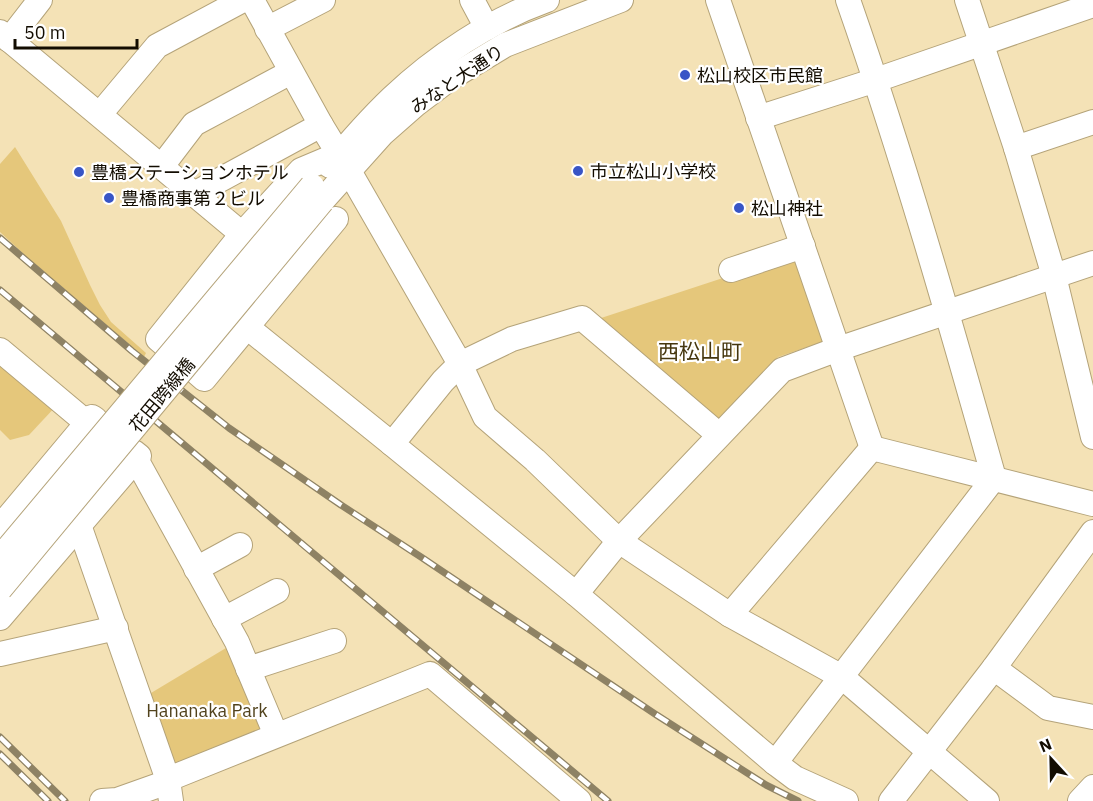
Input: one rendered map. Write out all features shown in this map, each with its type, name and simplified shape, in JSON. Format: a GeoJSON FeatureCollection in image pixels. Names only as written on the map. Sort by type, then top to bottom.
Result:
{"type":"FeatureCollection","features":[{"type":"Feature","properties":{"kind":"street"},"geometry":{"type":"LineString","coordinates":[[40,0],[4,36],[242,234]]}},
{"type":"Feature","properties":{"kind":"street"},"geometry":{"type":"LineString","coordinates":[[100,114],[157,46],[243,0]]}},
{"type":"Feature","properties":{"kind":"street"},"geometry":{"type":"LineString","coordinates":[[252,0],[321,125],[460,364],[485,417],[619,541],[730,615],[842,677],[987,801]]}},
{"type":"Feature","properties":{"kind":"street"},"geometry":{"type":"LineString","coordinates":[[267,29],[322,0]]}},
{"type":"Feature","properties":{"kind":"street"},"geometry":{"type":"LineString","coordinates":[[472,0],[487,28]]}},
{"type":"Feature","properties":{"kind":"street","name":"みなと大通り"},"geometry":{"type":"LineString","coordinates":[[323,202],[344,162],[392,98],[438,59],[487,28],[547,0]]}},
{"type":"Feature","properties":{"kind":"street","name":"みなと大通り"},"geometry":{"type":"LineString","coordinates":[[344,162],[452,77],[505,45],[621,0]]}},
{"type":"Feature","properties":{"kind":"street"},"geometry":{"type":"LineString","coordinates":[[718,0],[872,448]]}},
{"type":"Feature","properties":{"kind":"street"},"geometry":{"type":"LineString","coordinates":[[848,0],[876,80],[947,313],[994,478]]}},
{"type":"Feature","properties":{"kind":"street"},"geometry":{"type":"LineString","coordinates":[[967,0],[1016,148],[1054,276],[1093,437]]}},
{"type":"Feature","properties":{"kind":"street"},"geometry":{"type":"LineString","coordinates":[[758,118],[1093,5]]}},
{"type":"Feature","properties":{"kind":"street"},"geometry":{"type":"LineString","coordinates":[[162,166],[194,124],[291,72]]}},
{"type":"Feature","properties":{"kind":"street"},"geometry":{"type":"LineString","coordinates":[[1016,148],[1093,122]]}},
{"type":"Feature","properties":{"kind":"street"},"geometry":{"type":"LineString","coordinates":[[194,194],[321,125]]}},
{"type":"Feature","properties":{"kind":"street"},"geometry":{"type":"LineString","coordinates":[[323,202],[247,327],[204,379],[158,339],[242,234],[301,170],[344,162]]}},
{"type":"Feature","properties":{"kind":"street","name":"花田跨線橋"},"geometry":{"type":"LineString","coordinates":[[0,558],[323,202]]}},
{"type":"Feature","properties":{"kind":"street","name":"花田跨線橋"},"geometry":{"type":"LineString","coordinates":[[0,589],[323,202]]}},
{"type":"Feature","properties":{"kind":"street"},"geometry":{"type":"LineString","coordinates":[[731,270],[803,246]]}},
{"type":"Feature","properties":{"kind":"street"},"geometry":{"type":"LineString","coordinates":[[576,594],[619,541],[782,370],[1093,263]]}},
{"type":"Feature","properties":{"kind":"street"},"geometry":{"type":"LineString","coordinates":[[392,444],[443,381],[460,364],[512,339],[582,318],[719,435]]}},
{"type":"Feature","properties":{"kind":"street"},"geometry":{"type":"LineString","coordinates":[[247,327],[576,594],[775,763],[795,778],[846,801]]}},
{"type":"Feature","properties":{"kind":"street"},"geometry":{"type":"LineString","coordinates":[[0,350],[91,421],[0,527]]}},
{"type":"Feature","properties":{"kind":"street"},"geometry":{"type":"LineString","coordinates":[[872,448],[1093,504]]}},
{"type":"Feature","properties":{"kind":"street"},"geometry":{"type":"LineString","coordinates":[[730,615],[872,448]]}},
{"type":"Feature","properties":{"kind":"street"},"geometry":{"type":"LineString","coordinates":[[0,618],[135,456],[237,642],[276,735]]}},
{"type":"Feature","properties":{"kind":"street"},"geometry":{"type":"LineString","coordinates":[[775,763],[994,478]]}},
{"type":"Feature","properties":{"kind":"street"},"geometry":{"type":"LineString","coordinates":[[79,525],[170,790]]}},
{"type":"Feature","properties":{"kind":"street"},"geometry":{"type":"LineString","coordinates":[[891,801],[994,668],[1093,532]]}},
{"type":"Feature","properties":{"kind":"street"},"geometry":{"type":"LineString","coordinates":[[196,569],[240,545]]}},
{"type":"Feature","properties":{"kind":"street"},"geometry":{"type":"LineString","coordinates":[[224,620],[277,591]]}},
{"type":"Feature","properties":{"kind":"street"},"geometry":{"type":"LineString","coordinates":[[0,654],[116,628]]}},
{"type":"Feature","properties":{"kind":"street"},"geometry":{"type":"LineString","coordinates":[[248,669],[334,641]]}},
{"type":"Feature","properties":{"kind":"street"},"geometry":{"type":"LineString","coordinates":[[994,668],[1048,708],[1093,717]]}},
{"type":"Feature","properties":{"kind":"street"},"geometry":{"type":"LineString","coordinates":[[102,801],[170,790],[276,735],[430,674],[573,800]]}},
{"type":"Feature","properties":{"kind":"street"},"geometry":{"type":"LineString","coordinates":[[1080,801],[1093,786]]}},
{"type":"Feature","properties":{"kind":"green space"},"geometry":{"type":"Polygon","coordinates":[[[15,147],[61,221],[100,305],[111,322],[146,353],[144,357],[0,232],[0,164],[15,147]]]}},
{"type":"Feature","properties":{"kind":"green space"},"geometry":{"type":"Polygon","coordinates":[[[798,260],[826,335],[822,342],[778,357],[722,418],[714,419],[595,320],[729,276],[798,260]]]}},
{"type":"Feature","properties":{"kind":"green space"},"geometry":{"type":"Polygon","coordinates":[[[0,358],[57,405],[29,435],[10,440],[0,430],[0,358]]]}},
{"type":"Feature","properties":{"kind":"green space","name":"Hananaka Park"},"geometry":{"type":"Polygon","coordinates":[[[231,645],[266,728],[172,770],[146,696],[231,645]]]}},
{"type":"Feature","properties":{"kind":"railway"},"geometry":{"type":"LineString","coordinates":[[0,238],[132,351],[229,428],[655,714],[766,785],[798,801]]}},
{"type":"Feature","properties":{"kind":"railway"},"geometry":{"type":"LineString","coordinates":[[0,290],[608,801]]}},
{"type":"Feature","properties":{"kind":"railway"},"geometry":{"type":"LineString","coordinates":[[0,737],[65,801]]}},
{"type":"Feature","properties":{"kind":"railway"},"geometry":{"type":"LineString","coordinates":[[0,754],[48,801]]}},
{"type":"Feature","properties":{"kind":"place","name":"松山校区市民館"},"geometry":{"type":"Point","coordinates":[685,75]}},
{"type":"Feature","properties":{"kind":"place","name":"市立松山小学校"},"geometry":{"type":"Point","coordinates":[578,171]}},
{"type":"Feature","properties":{"kind":"place","name":"豊橋ステーションホテル"},"geometry":{"type":"Point","coordinates":[79,172]}},
{"type":"Feature","properties":{"kind":"place","name":"豊橋商事第２ビル"},"geometry":{"type":"Point","coordinates":[109,198]}},
{"type":"Feature","properties":{"kind":"place","name":"松山神社"},"geometry":{"type":"Point","coordinates":[739,208]}},
{"type":"Feature","properties":{"kind":"district","name":"西松山町"},"geometry":{"type":"Point","coordinates":[700,351]}}]}
